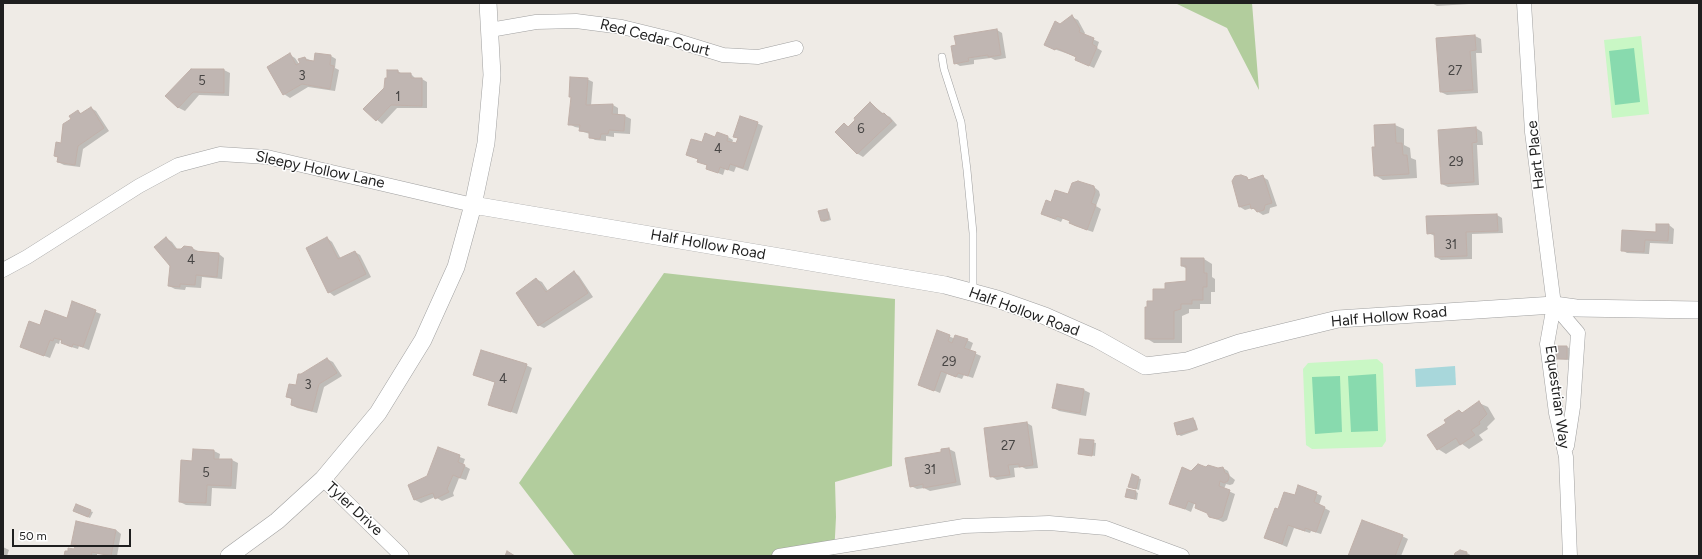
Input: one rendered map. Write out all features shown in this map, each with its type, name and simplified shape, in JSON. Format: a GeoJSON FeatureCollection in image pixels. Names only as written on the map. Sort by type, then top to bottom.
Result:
{"type":"FeatureCollection","features":[{"type":"Feature","properties":{"kind":"street"},"geometry":{"type":"LineString","coordinates":[[229,556],[277,521],[323,479],[378,413],[423,340],[456,266],[473,205],[486,143],[492,75],[488,3]]}},
{"type":"Feature","properties":{"kind":"street","name":"Hart Place"},"geometry":{"type":"LineString","coordinates":[[1524,3],[1532,132],[1554,306]]}},
{"type":"Feature","properties":{"kind":"street","name":"Red Cedar Court"},"geometry":{"type":"LineString","coordinates":[[490,30],[536,22],[576,21],[622,27],[671,39],[723,55],[758,57],[796,48]]}},
{"type":"Feature","properties":{"kind":"street","name":"Sleepy Hollow Lane"},"geometry":{"type":"LineString","coordinates":[[3,270],[27,257],[139,186],[178,165],[220,154],[267,157],[473,205]]}},
{"type":"Feature","properties":{"kind":"street","name":"Half Hollow Road"},"geometry":{"type":"LineString","coordinates":[[473,205],[944,285],[997,299],[1045,316],[1097,339],[1145,366],[1187,361],[1238,343],[1338,319],[1554,306],[1576,308],[1699,310]]}},
{"type":"Feature","properties":{"kind":"street","name":"Equestrian Way"},"geometry":{"type":"LineString","coordinates":[[1554,306],[1547,344],[1556,413],[1566,457]]}},
{"type":"Feature","properties":{"kind":"street","name":"Equestrian Way"},"geometry":{"type":"LineString","coordinates":[[1554,306],[1578,333],[1573,407],[1566,457],[1570,556]]}},
{"type":"Feature","properties":{"kind":"street","name":"Tyler Drive"},"geometry":{"type":"LineString","coordinates":[[323,479],[402,556]]}},
{"type":"Feature","properties":{"kind":"street"},"geometry":{"type":"LineString","coordinates":[[779,556],[964,526],[1049,523],[1106,528],[1182,556]]}},
{"type":"Feature","properties":{"kind":"lane"},"geometry":{"type":"LineString","coordinates":[[942,57],[944,69],[961,122],[968,170],[973,233],[973,293]]}},
{"type":"Feature","properties":{"kind":"green space"},"geometry":{"type":"Polygon","coordinates":[[[1175,3],[1252,3],[1259,90],[1227,28],[1175,3]]]}},
{"type":"Feature","properties":{"kind":"green space"},"geometry":{"type":"Polygon","coordinates":[[[1641,36],[1649,114],[1612,118],[1604,40],[1641,36]]]}},
{"type":"Feature","properties":{"kind":"green space"},"geometry":{"type":"Polygon","coordinates":[[[1634,48],[1640,102],[1615,105],[1609,51],[1634,48]]]}},
{"type":"Feature","properties":{"kind":"green space"},"geometry":{"type":"Polygon","coordinates":[[[664,273],[895,299],[892,466],[835,482],[836,517],[834,556],[575,556],[519,483],[664,273]]]}},
{"type":"Feature","properties":{"kind":"green space"},"geometry":{"type":"Polygon","coordinates":[[[1377,359],[1383,364],[1386,441],[1382,447],[1312,449],[1306,445],[1303,369],[1308,363],[1377,359]]]}},
{"type":"Feature","properties":{"kind":"green space"},"geometry":{"type":"Polygon","coordinates":[[[1376,374],[1378,431],[1351,432],[1348,376],[1376,374]]]}},
{"type":"Feature","properties":{"kind":"green space"},"geometry":{"type":"Polygon","coordinates":[[[1340,376],[1342,432],[1315,434],[1312,377],[1340,376]]]}},
{"type":"Feature","properties":{"kind":"water"},"geometry":{"type":"Polygon","coordinates":[[[1455,366],[1456,385],[1416,387],[1415,369],[1455,366]]]}},
{"type":"Feature","properties":{"kind":"building"},"geometry":{"type":"Polygon","coordinates":[[[1072,15],[1080,29],[1079,32],[1094,38],[1092,44],[1097,47],[1089,66],[1075,60],[1076,57],[1056,48],[1055,50],[1044,45],[1055,21],[1060,24],[1072,15]]]}},
{"type":"Feature","properties":{"kind":"building"},"geometry":{"type":"Polygon","coordinates":[[[997,29],[1001,55],[968,58],[969,61],[954,64],[951,46],[956,45],[954,36],[997,29]]]}},
{"type":"Feature","properties":{"kind":"building"},"geometry":{"type":"Polygon","coordinates":[[[1475,35],[1476,50],[1470,51],[1473,90],[1440,92],[1436,38],[1475,35]]]}},
{"type":"Feature","properties":{"kind":"building"},"geometry":{"type":"Polygon","coordinates":[[[290,53],[296,65],[300,63],[298,59],[305,57],[306,60],[314,61],[315,53],[331,55],[330,65],[334,66],[330,89],[302,84],[283,95],[267,67],[290,53]]]}},
{"type":"Feature","properties":{"kind":"building"},"geometry":{"type":"Polygon","coordinates":[[[191,69],[224,69],[224,93],[193,92],[178,108],[165,96],[191,69]]]}},
{"type":"Feature","properties":{"kind":"building"},"geometry":{"type":"Polygon","coordinates":[[[387,70],[398,70],[398,73],[411,73],[411,78],[422,78],[422,106],[391,105],[376,121],[363,109],[384,88],[385,78],[387,78],[387,70]]]}},
{"type":"Feature","properties":{"kind":"building"},"geometry":{"type":"Polygon","coordinates":[[[570,77],[588,78],[586,105],[613,104],[612,114],[625,115],[624,131],[609,130],[608,134],[601,134],[600,139],[589,138],[589,132],[579,131],[580,125],[568,125],[571,97],[569,97],[570,77]]]}},
{"type":"Feature","properties":{"kind":"building"},"geometry":{"type":"Polygon","coordinates":[[[870,102],[882,114],[884,113],[892,121],[857,154],[835,132],[844,123],[848,127],[855,120],[854,118],[870,102]]]}},
{"type":"Feature","properties":{"kind":"building"},"geometry":{"type":"Polygon","coordinates":[[[91,107],[104,128],[78,146],[75,165],[57,162],[58,157],[54,156],[56,142],[61,143],[63,124],[71,119],[69,116],[78,110],[80,114],[91,107]]]}},
{"type":"Feature","properties":{"kind":"building"},"geometry":{"type":"Polygon","coordinates":[[[740,116],[758,122],[743,168],[730,164],[728,170],[720,167],[718,173],[706,169],[707,165],[697,162],[698,159],[686,155],[691,139],[702,142],[705,133],[715,137],[717,132],[728,136],[727,141],[736,143],[738,138],[733,137],[740,116]]]}},
{"type":"Feature","properties":{"kind":"building"},"geometry":{"type":"Polygon","coordinates":[[[1395,124],[1396,143],[1402,143],[1403,155],[1407,155],[1409,174],[1374,176],[1372,147],[1375,147],[1374,125],[1395,124]]]}},
{"type":"Feature","properties":{"kind":"building"},"geometry":{"type":"Polygon","coordinates":[[[1476,127],[1477,142],[1472,143],[1474,182],[1441,184],[1438,130],[1476,127]]]}},
{"type":"Feature","properties":{"kind":"building"},"geometry":{"type":"Polygon","coordinates":[[[1241,175],[1247,177],[1248,180],[1263,175],[1272,203],[1265,205],[1264,210],[1257,212],[1254,208],[1251,209],[1250,204],[1239,207],[1232,181],[1235,176],[1241,175]]]}},
{"type":"Feature","properties":{"kind":"building"},"geometry":{"type":"Polygon","coordinates":[[[1078,181],[1094,186],[1095,192],[1091,203],[1096,205],[1087,230],[1069,223],[1070,221],[1057,216],[1055,219],[1041,214],[1046,200],[1051,202],[1055,190],[1068,194],[1072,183],[1078,181]]]}},
{"type":"Feature","properties":{"kind":"building"},"geometry":{"type":"Polygon","coordinates":[[[827,209],[829,219],[821,221],[818,211],[827,209]]]}},
{"type":"Feature","properties":{"kind":"building"},"geometry":{"type":"Polygon","coordinates":[[[1497,214],[1498,231],[1466,232],[1467,256],[1435,257],[1434,233],[1427,234],[1426,216],[1497,214]]]}},
{"type":"Feature","properties":{"kind":"building"},"geometry":{"type":"Polygon","coordinates":[[[1656,224],[1669,224],[1668,241],[1645,240],[1644,252],[1621,251],[1622,230],[1656,232],[1656,224]]]}},
{"type":"Feature","properties":{"kind":"building"},"geometry":{"type":"Polygon","coordinates":[[[166,237],[175,249],[181,249],[184,246],[192,247],[194,251],[219,253],[217,277],[196,275],[195,285],[180,284],[180,287],[168,286],[170,266],[154,247],[166,237]]]}},
{"type":"Feature","properties":{"kind":"building"},"geometry":{"type":"Polygon","coordinates":[[[327,237],[338,259],[355,251],[366,274],[328,293],[306,248],[327,237]]]}},
{"type":"Feature","properties":{"kind":"building"},"geometry":{"type":"Polygon","coordinates":[[[1181,258],[1204,258],[1204,273],[1207,273],[1207,287],[1203,287],[1203,300],[1192,300],[1192,304],[1181,304],[1181,309],[1174,311],[1174,339],[1145,339],[1145,307],[1147,307],[1147,301],[1153,301],[1153,289],[1165,289],[1165,283],[1186,281],[1186,266],[1181,266],[1181,258]]]}},
{"type":"Feature","properties":{"kind":"building"},"geometry":{"type":"Polygon","coordinates":[[[574,271],[588,293],[538,326],[516,293],[536,278],[546,292],[574,271]]]}},
{"type":"Feature","properties":{"kind":"building"},"geometry":{"type":"Polygon","coordinates":[[[72,301],[96,310],[83,347],[73,344],[72,347],[61,343],[62,340],[54,338],[53,341],[50,340],[44,356],[20,347],[29,321],[40,325],[45,310],[67,318],[72,301]]]}},
{"type":"Feature","properties":{"kind":"building"},"geometry":{"type":"Polygon","coordinates":[[[937,330],[950,335],[948,341],[952,343],[955,335],[968,339],[964,348],[976,352],[968,376],[958,373],[956,377],[941,371],[934,391],[918,385],[937,330]]]}},
{"type":"Feature","properties":{"kind":"building"},"geometry":{"type":"Polygon","coordinates":[[[1556,346],[1567,346],[1567,359],[1556,359],[1556,346]]]}},
{"type":"Feature","properties":{"kind":"building"},"geometry":{"type":"Polygon","coordinates":[[[481,350],[527,364],[511,412],[488,405],[495,382],[473,375],[481,350]]]}},
{"type":"Feature","properties":{"kind":"building"},"geometry":{"type":"Polygon","coordinates":[[[327,358],[337,373],[319,384],[312,411],[291,405],[292,398],[286,397],[289,384],[296,385],[298,374],[301,374],[327,358]]]}},
{"type":"Feature","properties":{"kind":"building"},"geometry":{"type":"Polygon","coordinates":[[[1057,384],[1084,389],[1080,413],[1052,408],[1057,384]]]}},
{"type":"Feature","properties":{"kind":"building"},"geometry":{"type":"Polygon","coordinates":[[[1479,401],[1487,414],[1479,422],[1480,424],[1471,430],[1475,435],[1460,445],[1456,438],[1437,450],[1427,435],[1446,423],[1444,420],[1459,410],[1462,413],[1479,401]]]}},
{"type":"Feature","properties":{"kind":"building"},"geometry":{"type":"Polygon","coordinates":[[[1193,418],[1197,429],[1177,435],[1174,423],[1193,418]]]}},
{"type":"Feature","properties":{"kind":"building"},"geometry":{"type":"Polygon","coordinates":[[[1027,422],[1033,465],[1019,467],[1019,464],[1008,465],[1010,475],[990,477],[984,428],[1027,422]]]}},
{"type":"Feature","properties":{"kind":"building"},"geometry":{"type":"Polygon","coordinates":[[[1080,439],[1094,440],[1092,456],[1078,454],[1080,439]]]}},
{"type":"Feature","properties":{"kind":"building"},"geometry":{"type":"Polygon","coordinates":[[[438,447],[460,455],[458,462],[465,465],[460,478],[453,475],[447,489],[449,492],[435,499],[433,493],[414,500],[408,485],[427,476],[438,447]]]}},
{"type":"Feature","properties":{"kind":"building"},"geometry":{"type":"Polygon","coordinates":[[[949,448],[956,482],[923,488],[923,484],[910,487],[905,458],[941,452],[941,449],[949,448]]]}},
{"type":"Feature","properties":{"kind":"building"},"geometry":{"type":"Polygon","coordinates":[[[193,449],[214,450],[214,459],[232,459],[231,486],[207,485],[206,503],[179,502],[181,460],[192,461],[193,449]]]}},
{"type":"Feature","properties":{"kind":"building"},"geometry":{"type":"Polygon","coordinates":[[[1198,464],[1206,467],[1208,465],[1218,468],[1223,467],[1225,473],[1228,474],[1228,481],[1224,483],[1220,481],[1219,486],[1230,490],[1222,517],[1217,519],[1209,517],[1207,513],[1195,508],[1196,504],[1188,501],[1185,509],[1169,504],[1182,467],[1191,471],[1198,464]]]}},
{"type":"Feature","properties":{"kind":"building"},"geometry":{"type":"Polygon","coordinates":[[[1132,474],[1139,477],[1136,489],[1128,487],[1132,474]]]}},
{"type":"Feature","properties":{"kind":"building"},"geometry":{"type":"Polygon","coordinates":[[[1298,485],[1317,492],[1314,502],[1325,507],[1316,532],[1305,528],[1305,531],[1288,525],[1282,544],[1264,538],[1275,508],[1278,509],[1284,492],[1295,495],[1298,485]]]}},
{"type":"Feature","properties":{"kind":"building"},"geometry":{"type":"Polygon","coordinates":[[[1127,489],[1136,491],[1135,499],[1125,497],[1127,489]]]}},
{"type":"Feature","properties":{"kind":"building"},"geometry":{"type":"Polygon","coordinates":[[[76,504],[91,510],[88,517],[73,511],[76,504]]]}},
{"type":"Feature","properties":{"kind":"building"},"geometry":{"type":"Polygon","coordinates":[[[1362,520],[1403,535],[1395,556],[1348,556],[1362,520]]]}},
{"type":"Feature","properties":{"kind":"building"},"geometry":{"type":"Polygon","coordinates":[[[76,521],[116,530],[111,556],[92,552],[91,556],[64,556],[65,551],[68,551],[68,548],[74,549],[76,544],[71,545],[76,521]]]}},
{"type":"Feature","properties":{"kind":"building"},"geometry":{"type":"Polygon","coordinates":[[[1460,550],[1467,552],[1466,556],[1454,556],[1455,553],[1460,550]]]}},
{"type":"Feature","properties":{"kind":"building"},"geometry":{"type":"Polygon","coordinates":[[[507,551],[515,556],[505,556],[507,551]]]}}]}
